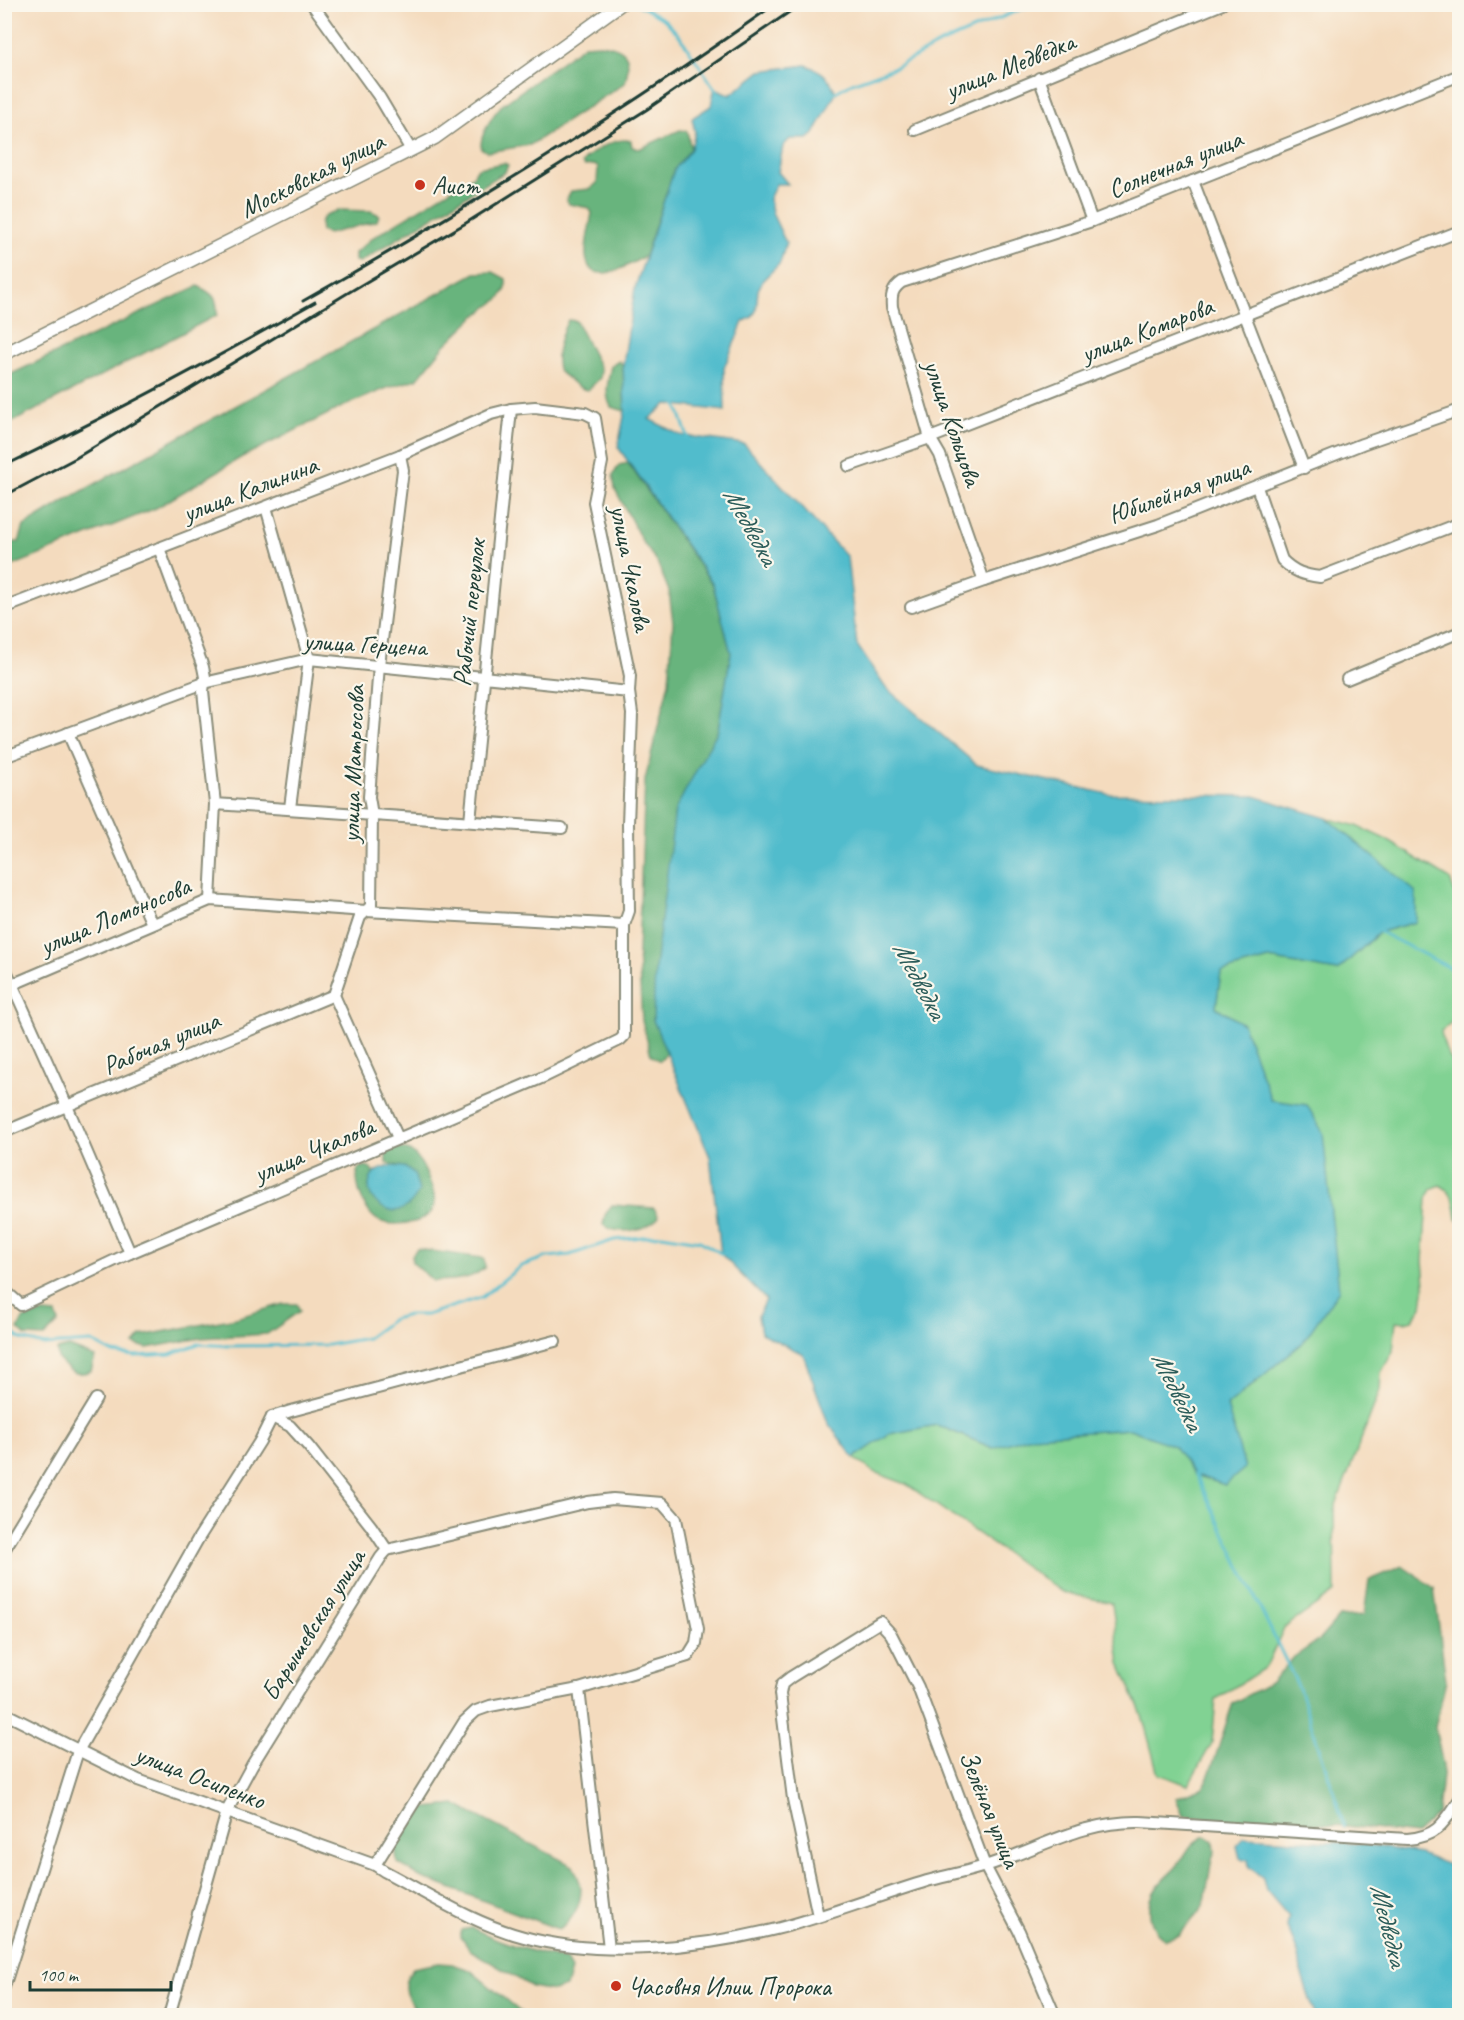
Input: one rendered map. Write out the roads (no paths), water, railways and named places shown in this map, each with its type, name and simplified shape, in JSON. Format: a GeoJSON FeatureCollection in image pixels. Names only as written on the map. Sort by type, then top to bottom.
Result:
{"type":"FeatureCollection","features":[{"type":"Feature","properties":{"kind":"street"},"geometry":{"type":"LineString","coordinates":[[312,4],[380,98],[411,150]]}},
{"type":"Feature","properties":{"kind":"street","name":"Московская улица"},"geometry":{"type":"LineString","coordinates":[[4,354],[435,138],[621,4]]}},
{"type":"Feature","properties":{"kind":"street","name":"улица Медведка"},"geometry":{"type":"LineString","coordinates":[[915,130],[1222,4]]}},
{"type":"Feature","properties":{"kind":"street","name":"Солнечная улица"},"geometry":{"type":"LineString","coordinates":[[902,282],[1092,221],[1460,75]]}},
{"type":"Feature","properties":{"kind":"street"},"geometry":{"type":"LineString","coordinates":[[1039,78],[1092,221]]}},
{"type":"Feature","properties":{"kind":"street"},"geometry":{"type":"LineString","coordinates":[[1193,182],[1304,468]]}},
{"type":"Feature","properties":{"kind":"street","name":"улица Комарова"},"geometry":{"type":"LineString","coordinates":[[849,466],[930,438],[1460,231]]}},
{"type":"Feature","properties":{"kind":"street","name":"улица Кольцова"},"geometry":{"type":"LineString","coordinates":[[902,282],[895,286],[891,295],[892,307],[930,438],[940,455],[984,581]]}},
{"type":"Feature","properties":{"kind":"street","name":"улица Калинина"},"geometry":{"type":"LineString","coordinates":[[4,608],[400,455],[491,414],[535,407],[585,413],[595,418]]}},
{"type":"Feature","properties":{"kind":"street","name":"Рабочий переулок"},"geometry":{"type":"LineString","coordinates":[[471,821],[511,409]]}},
{"type":"Feature","properties":{"kind":"street","name":"Юбилейная улица"},"geometry":{"type":"LineString","coordinates":[[911,607],[1158,525],[1362,444],[1460,410]]}},
{"type":"Feature","properties":{"kind":"street","name":"улица Чкалова"},"geometry":{"type":"LineString","coordinates":[[4,1290],[21,1305],[130,1253],[546,1076],[624,1036],[624,925],[628,910],[632,714],[629,692],[630,676],[594,502],[602,462],[595,418]]}},
{"type":"Feature","properties":{"kind":"street","name":"улица Матросова"},"geometry":{"type":"LineString","coordinates":[[334,995],[360,917],[371,906],[372,815],[369,797],[379,664],[403,470],[400,455]]}},
{"type":"Feature","properties":{"kind":"street"},"geometry":{"type":"LineString","coordinates":[[1257,487],[1282,560],[1291,570],[1302,574],[1320,577],[1460,523]]}},
{"type":"Feature","properties":{"kind":"street"},"geometry":{"type":"LineString","coordinates":[[266,507],[309,659],[290,808]]}},
{"type":"Feature","properties":{"kind":"street"},"geometry":{"type":"LineString","coordinates":[[159,548],[203,667],[215,804],[210,900],[624,925]]}},
{"type":"Feature","properties":{"kind":"street"},"geometry":{"type":"LineString","coordinates":[[1347,679],[1460,632]]}},
{"type":"Feature","properties":{"kind":"street","name":"улица Герцена"},"geometry":{"type":"LineString","coordinates":[[4,757],[204,683],[309,659],[379,664],[629,692]]}},
{"type":"Feature","properties":{"kind":"street"},"geometry":{"type":"LineString","coordinates":[[68,733],[152,924]]}},
{"type":"Feature","properties":{"kind":"street"},"geometry":{"type":"LineString","coordinates":[[215,804],[562,828]]}},
{"type":"Feature","properties":{"kind":"street","name":"улица Ломоносова"},"geometry":{"type":"LineString","coordinates":[[9,986],[210,900]]}},
{"type":"Feature","properties":{"kind":"street"},"geometry":{"type":"LineString","coordinates":[[4,966],[9,986],[68,1106],[130,1253]]}},
{"type":"Feature","properties":{"kind":"street"},"geometry":{"type":"LineString","coordinates":[[334,995],[398,1138]]}},
{"type":"Feature","properties":{"kind":"street","name":"Рабочая улица"},"geometry":{"type":"LineString","coordinates":[[4,1131],[334,995]]}},
{"type":"Feature","properties":{"kind":"street"},"geometry":{"type":"LineString","coordinates":[[4,1987],[78,1751],[198,1539],[260,1441],[272,1417],[555,1341]]}},
{"type":"Feature","properties":{"kind":"street"},"geometry":{"type":"LineString","coordinates":[[4,1550],[96,1399]]}},
{"type":"Feature","properties":{"kind":"street"},"geometry":{"type":"LineString","coordinates":[[272,1417],[290,1426],[309,1447],[387,1550]]}},
{"type":"Feature","properties":{"kind":"street","name":"Барышевская улица"},"geometry":{"type":"LineString","coordinates":[[169,2016],[227,1811],[252,1765],[387,1550],[588,1502],[613,1499],[662,1503],[676,1519],[698,1629],[696,1643],[688,1656],[579,1689]]}},
{"type":"Feature","properties":{"kind":"street","name":"Зелёная улица"},"geometry":{"type":"LineString","coordinates":[[818,1917],[793,1799],[780,1694],[782,1684],[880,1622],[891,1634],[918,1686],[985,1866],[1019,1931],[1055,2016]]}},
{"type":"Feature","properties":{"kind":"street"},"geometry":{"type":"LineString","coordinates":[[380,1868],[464,1722],[476,1711],[490,1706],[579,1689],[609,1948]]}},
{"type":"Feature","properties":{"kind":"street","name":"улица Осипенко"},"geometry":{"type":"LineString","coordinates":[[4,1713],[138,1780],[380,1868],[458,1911],[506,1932],[557,1944],[609,1948],[643,1949],[729,1938],[777,1929],[1013,1857],[1065,1834],[1117,1822],[1245,1828],[1374,1839],[1421,1838],[1437,1830],[1460,1798]]}},
{"type":"Feature","properties":{"kind":"water"},"geometry":{"type":"Polygon","coordinates":[[[806,65],[824,75],[831,82],[836,93],[814,134],[808,139],[790,139],[783,146],[778,172],[788,184],[776,184],[769,199],[773,215],[786,243],[780,263],[763,280],[758,290],[756,311],[752,317],[743,322],[724,368],[725,411],[667,404],[649,419],[680,435],[744,444],[847,557],[857,645],[885,687],[977,765],[1108,794],[1254,796],[1327,818],[1416,892],[1416,922],[1380,932],[1337,971],[1269,959],[1221,972],[1216,1007],[1243,1024],[1271,1100],[1307,1105],[1323,1133],[1339,1290],[1303,1342],[1227,1406],[1245,1468],[1225,1485],[1195,1475],[1174,1446],[1130,1429],[1031,1436],[993,1448],[937,1425],[889,1434],[854,1458],[828,1423],[803,1354],[761,1333],[758,1316],[766,1300],[721,1254],[710,1157],[653,1020],[655,968],[675,810],[718,730],[731,653],[713,584],[618,447],[625,411],[623,365],[635,288],[674,170],[691,149],[695,132],[692,118],[711,106],[714,91],[718,89],[730,95],[761,71],[806,65]]]}},
{"type":"Feature","properties":{"kind":"water"},"geometry":{"type":"Polygon","coordinates":[[[393,1166],[404,1167],[414,1173],[419,1191],[408,1205],[396,1211],[385,1208],[375,1201],[370,1191],[370,1181],[377,1172],[393,1166]]]}},
{"type":"Feature","properties":{"kind":"water"},"geometry":{"type":"Polygon","coordinates":[[[1244,1837],[1363,1844],[1420,1854],[1459,1869],[1459,2015],[1315,2015],[1301,1972],[1299,1955],[1287,1927],[1289,1917],[1266,1890],[1263,1878],[1249,1867],[1248,1859],[1240,1858],[1237,1846],[1244,1837]]]}},
{"type":"Feature","properties":{"kind":"waterway","name":"Медведка"},"geometry":{"type":"LineString","coordinates":[[637,4],[665,20],[679,35],[717,92]]}},
{"type":"Feature","properties":{"kind":"waterway"},"geometry":{"type":"LineString","coordinates":[[832,94],[852,83],[896,67],[939,44],[1033,4]]}},
{"type":"Feature","properties":{"kind":"waterway","name":"Медведка"},"geometry":{"type":"LineString","coordinates":[[676,402],[688,438]]}},
{"type":"Feature","properties":{"kind":"waterway"},"geometry":{"type":"LineString","coordinates":[[1380,932],[1460,973]]}},
{"type":"Feature","properties":{"kind":"waterway"},"geometry":{"type":"LineString","coordinates":[[4,1327],[21,1339],[44,1345],[92,1342],[113,1353],[135,1356],[170,1354],[198,1344],[328,1345],[367,1338],[393,1319],[408,1315],[426,1315],[482,1297],[521,1266],[547,1257],[570,1255],[614,1240],[662,1235],[700,1241],[722,1254]]}},
{"type":"Feature","properties":{"kind":"waterway","name":"Медведка"},"geometry":{"type":"LineString","coordinates":[[1195,1473],[1299,1688],[1344,1827]]}},
{"type":"Feature","properties":{"kind":"railway"},"geometry":{"type":"LineString","coordinates":[[303,301],[543,159],[660,83],[775,4]]}},
{"type":"Feature","properties":{"kind":"railway"},"geometry":{"type":"LineString","coordinates":[[4,496],[76,458],[466,223],[646,110],[801,4]]}},
{"type":"Feature","properties":{"kind":"railway"},"geometry":{"type":"LineString","coordinates":[[4,466],[161,387],[315,302]]}},
{"type":"Feature","properties":{"kind":"place","name":"Аист"},"geometry":{"type":"Point","coordinates":[420,185]}},
{"type":"Feature","properties":{"kind":"place","name":"Часовня Илии Пророка"},"geometry":{"type":"Point","coordinates":[616,1986]}}]}
